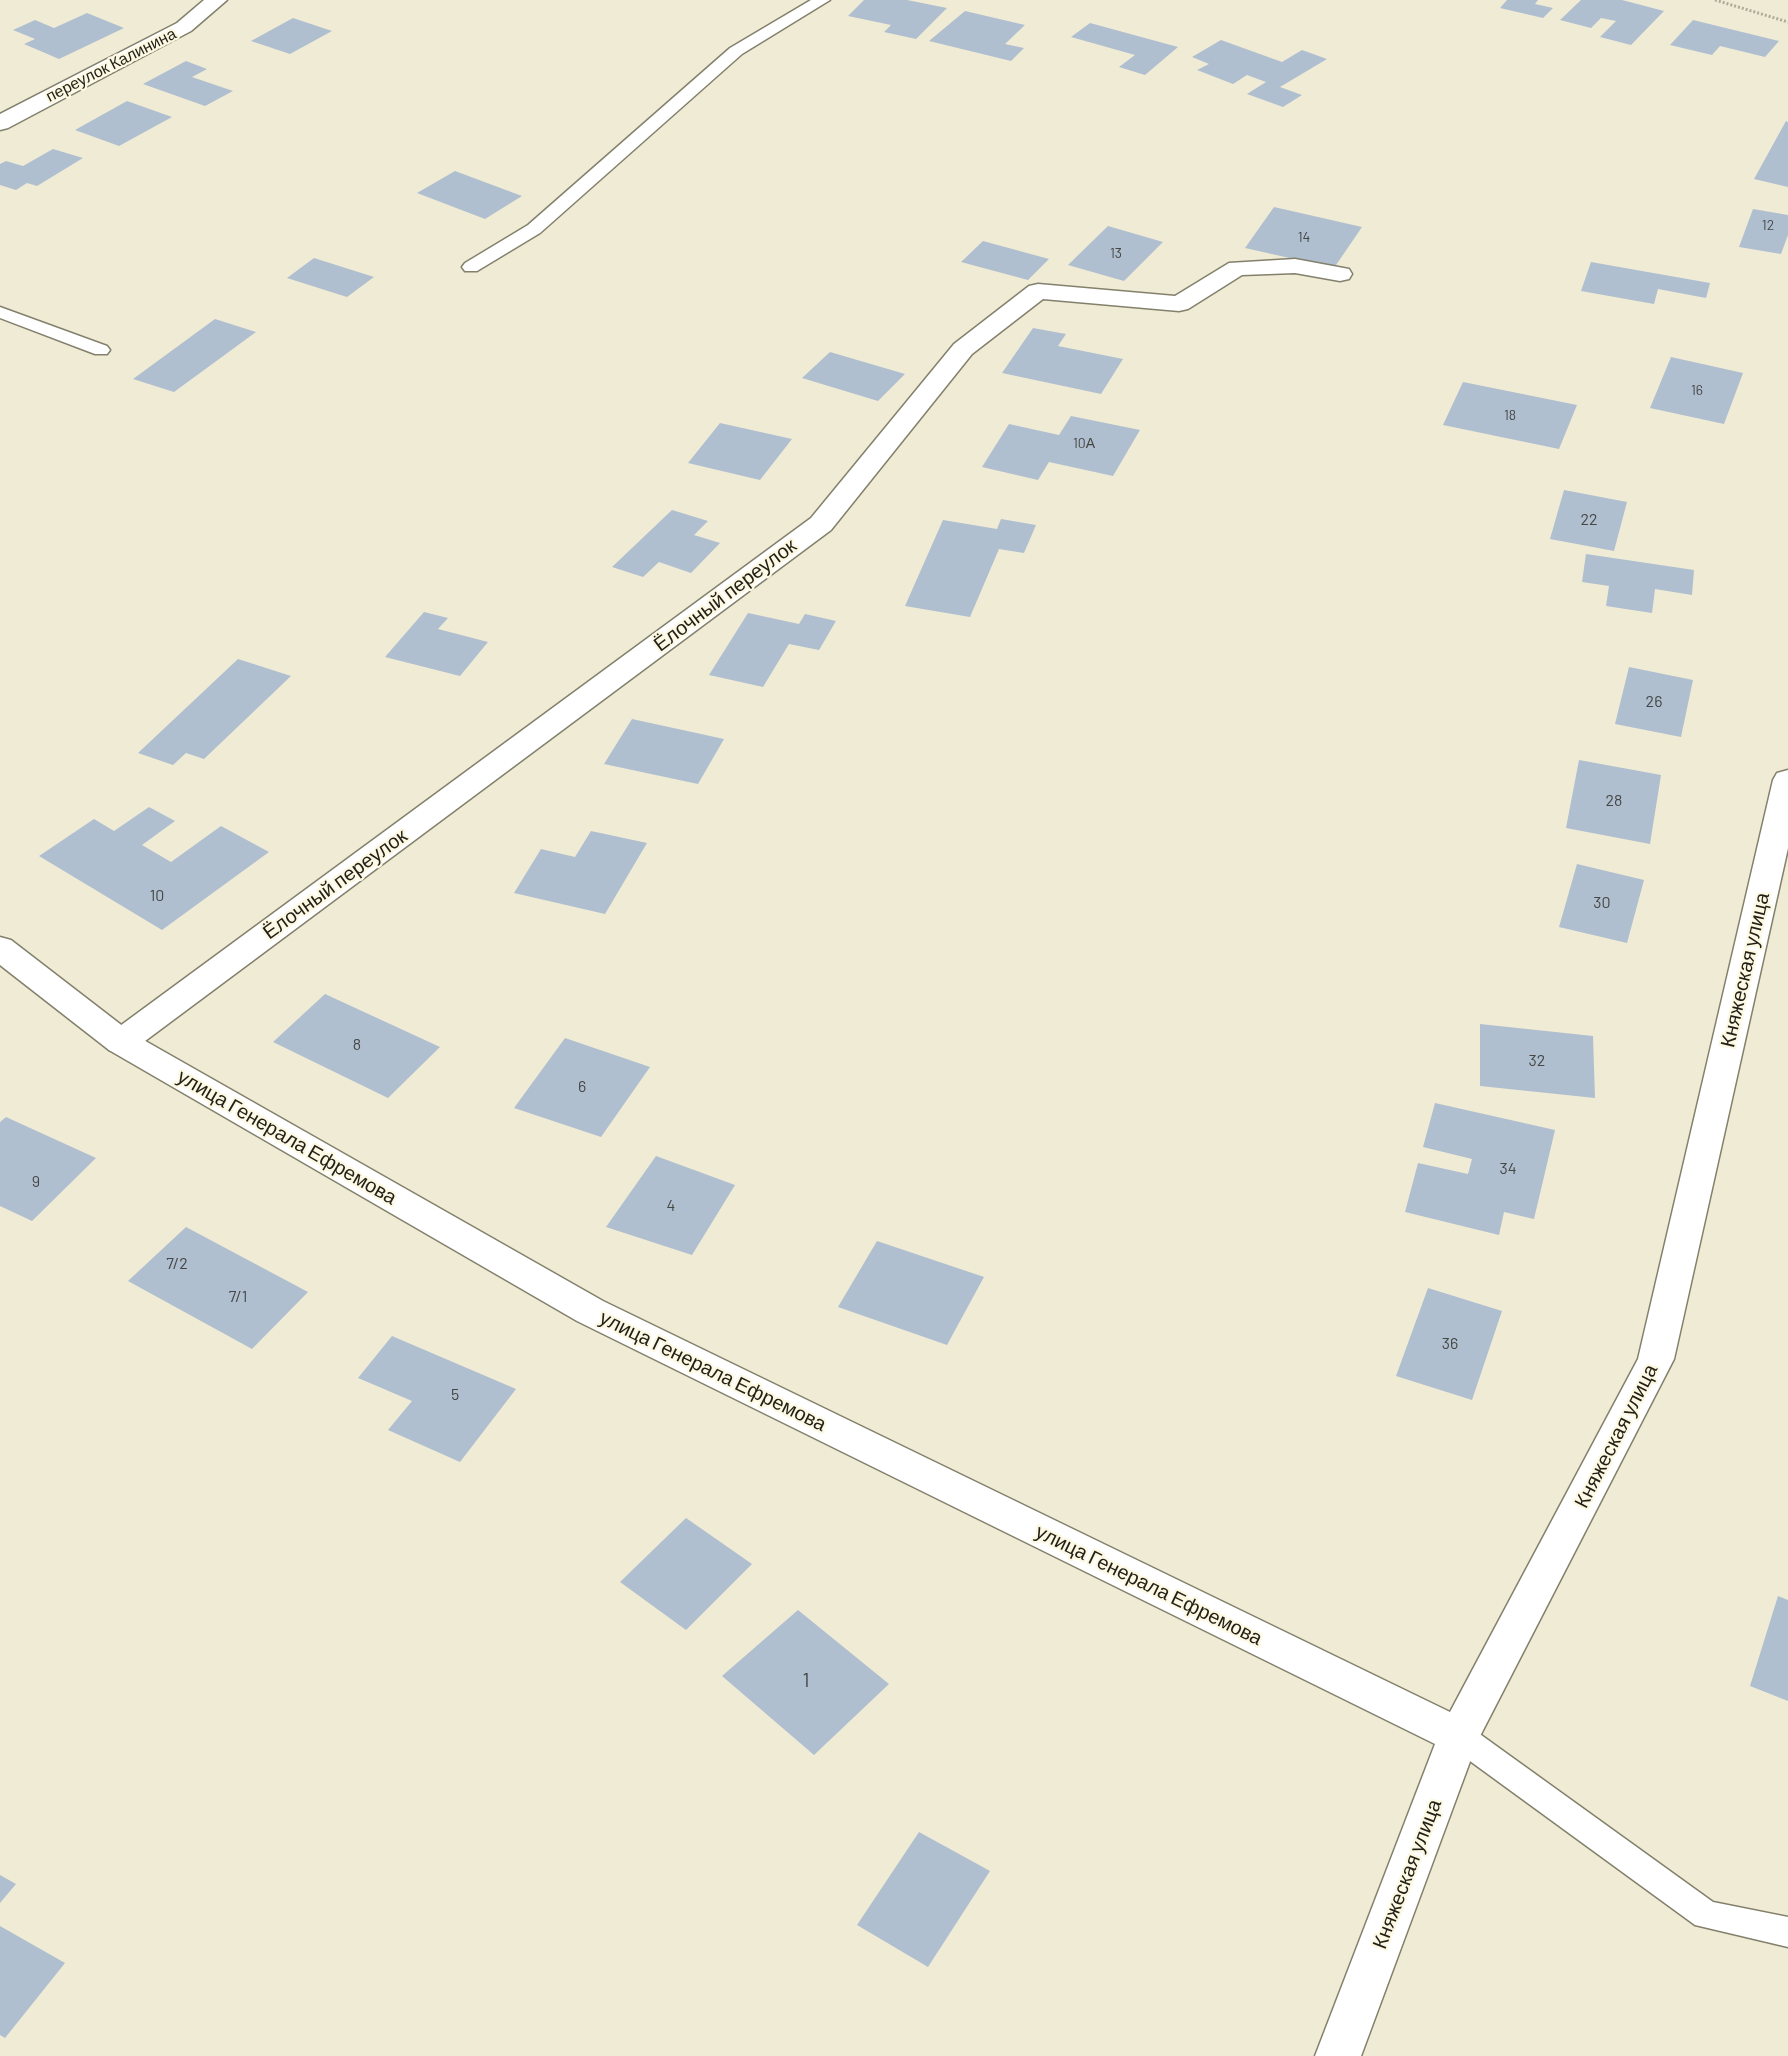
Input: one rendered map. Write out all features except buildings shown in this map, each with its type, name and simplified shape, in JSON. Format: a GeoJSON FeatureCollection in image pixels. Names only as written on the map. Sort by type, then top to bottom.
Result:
{"type":"FeatureCollection","features":[{"type":"Feature","properties":{"kind":"street","name":"переулок Калинина"},"geometry":{"type":"LineString","coordinates":[[0,123],[184,27],[217,0]]}},
{"type":"Feature","properties":{"kind":"street","name":"Ёлочный переулок"},"geometry":{"type":"LineString","coordinates":[[120,1042],[821,524],[963,349],[1038,291],[1179,304],[1238,268],[1295,266],[1340,274]]}},
{"type":"Feature","properties":{"kind":"street","name":"Княжеская улица"},"geometry":{"type":"LineString","coordinates":[[1338,2056],[1459,1736],[1656,1359],[1788,780]]}},
{"type":"Feature","properties":{"kind":"street","name":"улица Генерала Ефремова"},"geometry":{"type":"LineString","coordinates":[[0,948],[120,1042],[590,1311],[1459,1736]]}},
{"type":"Feature","properties":{"kind":"lane"},"geometry":{"type":"LineString","coordinates":[[471,267],[534,229],[736,51],[822,0]]}},
{"type":"Feature","properties":{"kind":"lane"},"geometry":{"type":"LineString","coordinates":[[0,312],[101,350]]}},
{"type":"Feature","properties":{"kind":"lane"},"geometry":{"type":"LineString","coordinates":[[1459,1736],[1706,1915],[1788,1932]]}},
{"type":"Feature","properties":{"kind":"path"},"geometry":{"type":"LineString","coordinates":[[1715,0],[1788,22]]}}]}
